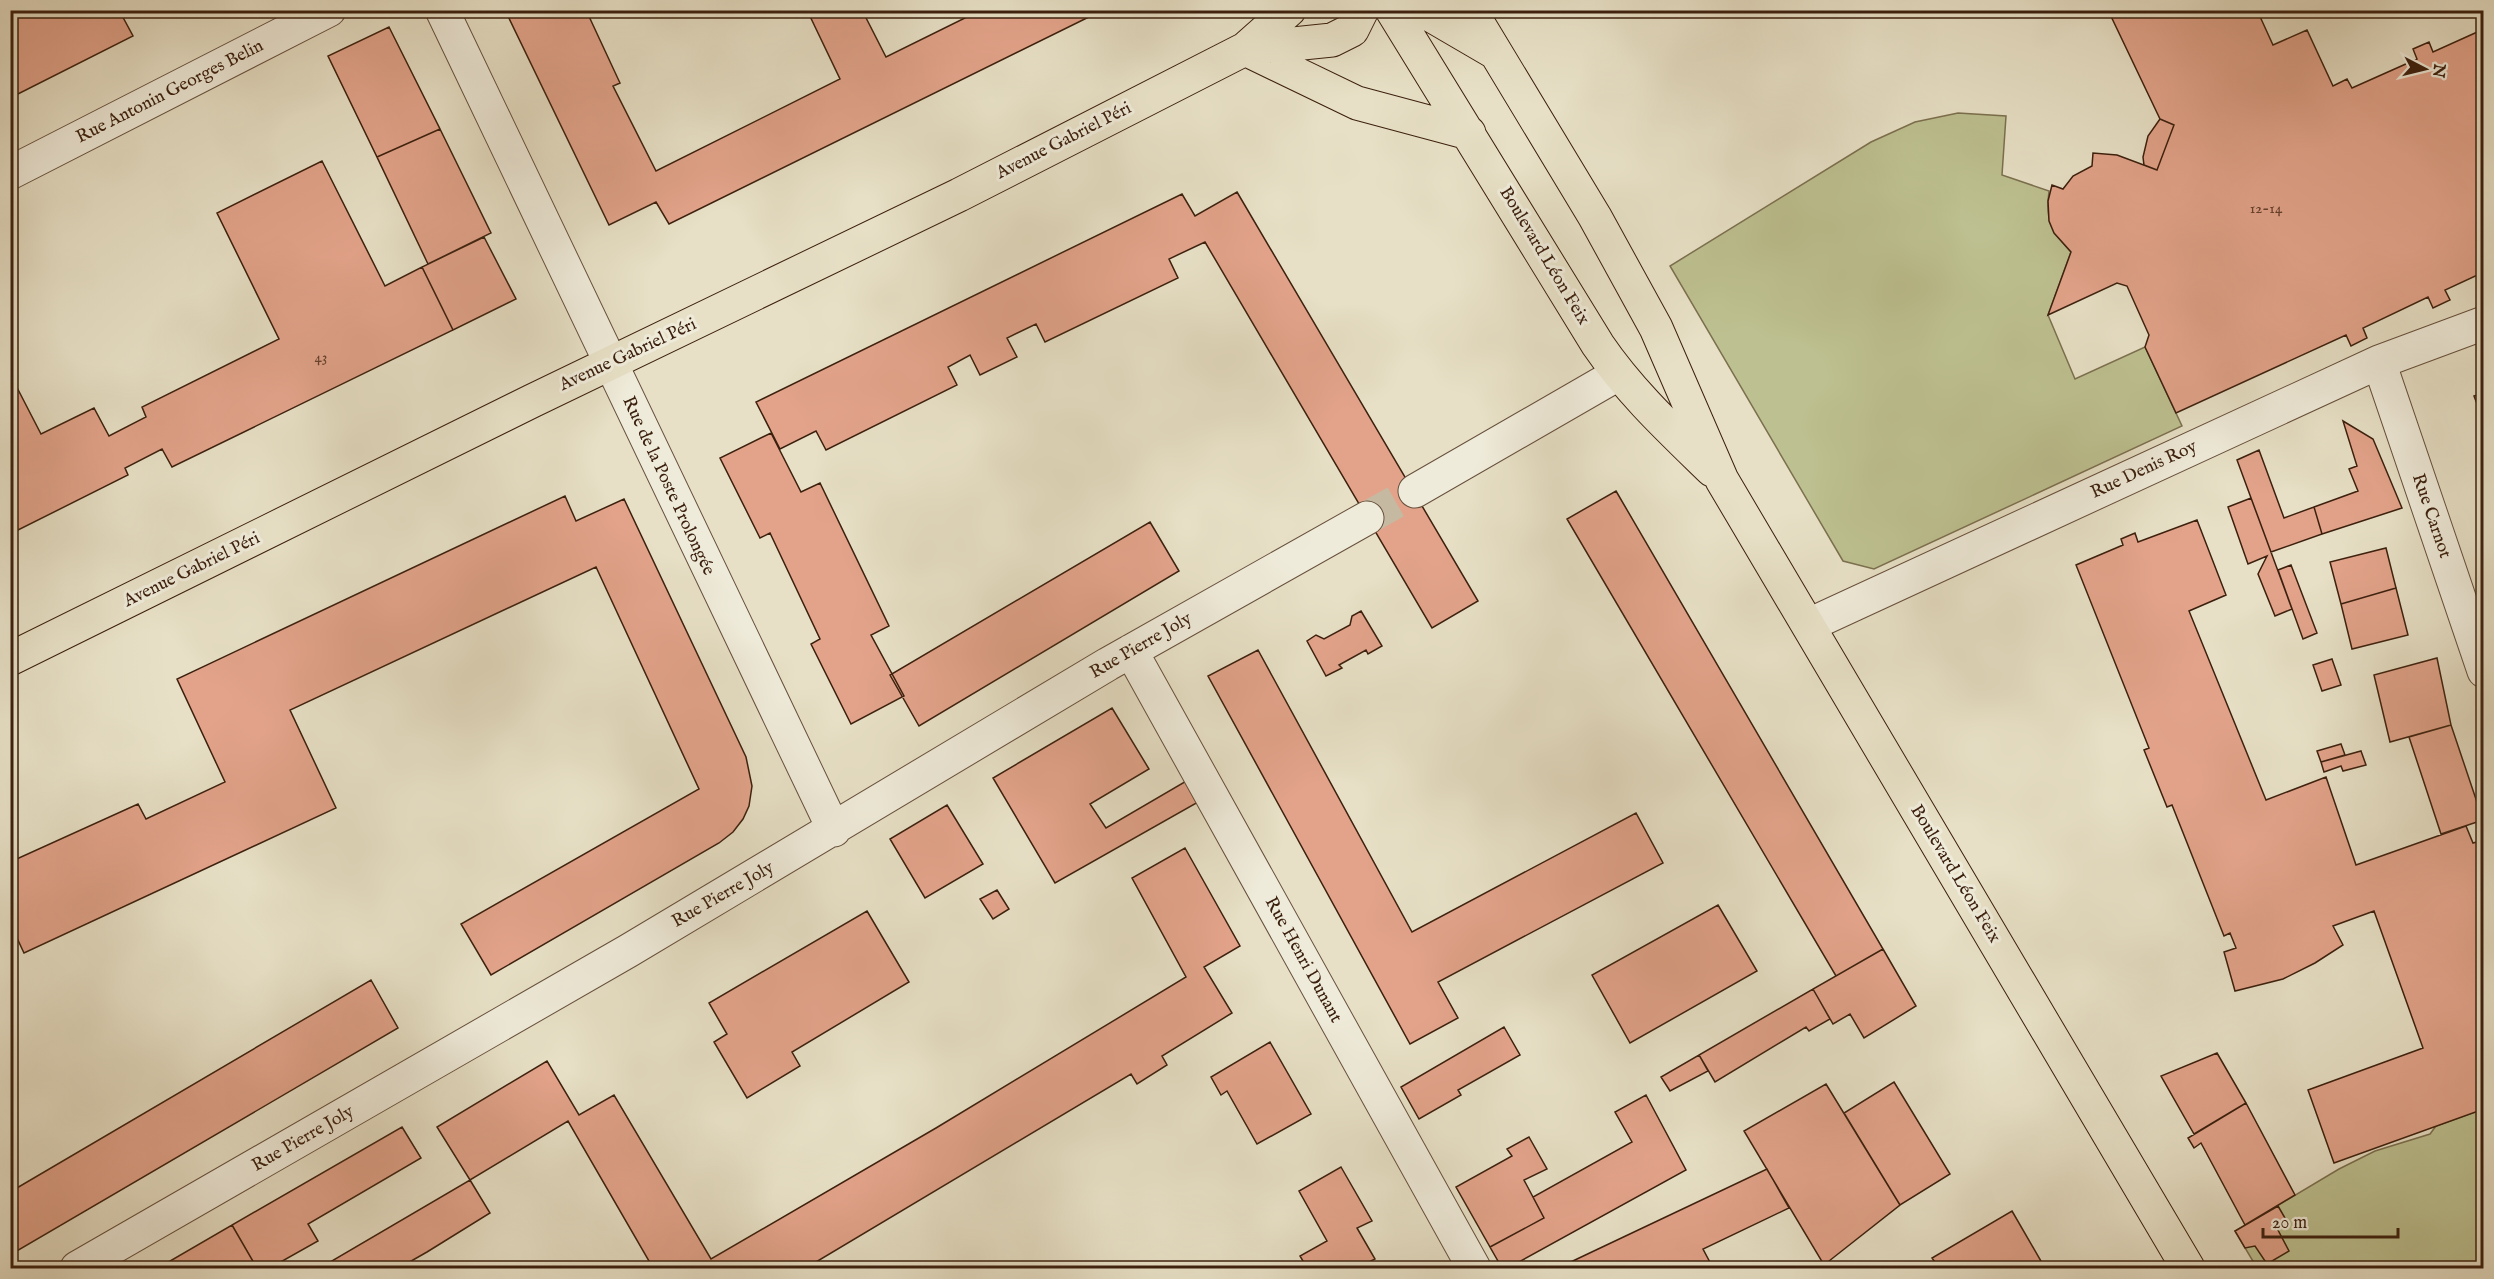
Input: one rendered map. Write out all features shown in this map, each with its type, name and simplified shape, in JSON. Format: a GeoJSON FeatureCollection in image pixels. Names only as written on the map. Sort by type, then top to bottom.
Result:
{"type":"FeatureCollection","features":[{"type":"Feature","properties":{"kind":"main road","name":"Avenue Gabriel Péri"},"geometry":{"type":"LineString","coordinates":[[10,659],[958,195],[1245,49],[1289,10]]}},
{"type":"Feature","properties":{"kind":"main road","name":"Avenue Gabriel Péri"},"geometry":{"type":"LineString","coordinates":[[1245,49],[1332,40],[1352,30],[1362,10]]}},
{"type":"Feature","properties":{"kind":"main road","name":"Boulevard Léon Feix"},"geometry":{"type":"LineString","coordinates":[[1392,10],[1576,310],[1618,374],[1722,480]]}},
{"type":"Feature","properties":{"kind":"main road"},"geometry":{"type":"LineString","coordinates":[[1422,10],[1498,55]]}},
{"type":"Feature","properties":{"kind":"main road","name":"Boulevard Léon Feix"},"geometry":{"type":"LineString","coordinates":[[1470,10],[1595,217],[1656,328],[1722,480],[2188,1269]]}},
{"type":"Feature","properties":{"kind":"main road"},"geometry":{"type":"LineString","coordinates":[[1245,49],[1357,103],[1469,133]]}},
{"type":"Feature","properties":{"kind":"street","name":"Rue Antonin Georges Belin"},"geometry":{"type":"LineString","coordinates":[[10,173],[329,10]]}},
{"type":"Feature","properties":{"kind":"street","name":"Rue de la Poste Prolongée"},"geometry":{"type":"LineString","coordinates":[[442,10],[834,830]]}},
{"type":"Feature","properties":{"kind":"street","name":"Rue Denis Roy"},"geometry":{"type":"LineString","coordinates":[[1809,625],[2379,362],[2484,323]]}},
{"type":"Feature","properties":{"kind":"street","name":"Rue Carnot"},"geometry":{"type":"LineString","coordinates":[[2379,362],[2484,671]]}},
{"type":"Feature","properties":{"kind":"street"},"geometry":{"type":"LineString","coordinates":[[1415,491],[1618,374]]}},
{"type":"Feature","properties":{"kind":"street","name":"Rue Pierre Joly"},"geometry":{"type":"LineString","coordinates":[[77,1269],[834,830],[1131,651],[1367,518]]}},
{"type":"Feature","properties":{"kind":"street","name":"Rue Henri Dunant"},"geometry":{"type":"LineString","coordinates":[[1131,651],[1474,1269]]}},
{"type":"Feature","properties":{"kind":"green space"},"geometry":{"type":"Polygon","coordinates":[[[1958,113],[2006,116],[2002,175],[2049,191],[2048,210],[2051,225],[2071,252],[2048,315],[2075,379],[2145,347],[2182,426],[1874,569],[1843,561],[1670,266],[1871,142],[1915,122],[1958,113]]]}},
{"type":"Feature","properties":{"kind":"green space"},"geometry":{"type":"Polygon","coordinates":[[[2483,1109],[2483,1268],[2257,1268],[2235,1231],[2339,1169],[2375,1151],[2430,1134],[2436,1126],[2483,1109]]]}},
{"type":"Feature","properties":{"kind":"building"},"geometry":{"type":"Polygon","coordinates":[[[10,10],[119,10],[133,36],[10,98],[10,10]]]}},
{"type":"Feature","properties":{"kind":"building"},"geometry":{"type":"Polygon","coordinates":[[[505,10],[586,10],[620,83],[613,86],[656,171],[840,79],[807,10],[862,10],[886,57],[981,10],[1099,12],[669,224],[656,202],[609,225],[505,10]]]}},
{"type":"Feature","properties":{"kind":"building"},"geometry":{"type":"Polygon","coordinates":[[[2108,10],[2257,10],[2273,45],[2307,30],[2333,86],[2347,79],[2352,88],[2417,59],[2413,49],[2429,42],[2433,52],[2484,29],[2484,272],[2445,290],[2450,300],[2433,308],[2428,297],[2363,328],[2367,338],[2351,346],[2346,335],[2176,413],[2145,347],[2149,335],[2127,286],[2117,283],[2048,315],[2071,252],[2054,233],[2049,221],[2048,201],[2052,185],[2063,189],[2073,176],[2092,166],[2093,153],[2117,155],[2157,170],[2174,125],[2160,119],[2108,10]]]}},
{"type":"Feature","properties":{"kind":"building"},"geometry":{"type":"Polygon","coordinates":[[[389,27],[440,129],[377,157],[328,56],[389,27]]]}},
{"type":"Feature","properties":{"kind":"building"},"geometry":{"type":"Polygon","coordinates":[[[2160,119],[2174,125],[2157,170],[2144,165],[2143,157],[2148,136],[2160,119]]]}},
{"type":"Feature","properties":{"kind":"building"},"geometry":{"type":"Polygon","coordinates":[[[440,129],[491,233],[428,264],[377,157],[440,129]]]}},
{"type":"Feature","properties":{"kind":"building"},"geometry":{"type":"Polygon","coordinates":[[[322,161],[385,286],[422,267],[453,330],[172,467],[162,449],[125,468],[128,475],[10,534],[10,374],[41,434],[94,408],[109,436],[146,417],[142,407],[279,339],[217,213],[322,161]]]}},
{"type":"Feature","properties":{"kind":"building"},"geometry":{"type":"Polygon","coordinates":[[[1237,192],[1478,601],[1432,628],[1205,242],[1169,259],[1178,278],[1045,342],[1036,324],[1007,338],[1017,357],[980,375],[970,355],[948,367],[957,385],[826,450],[816,431],[780,449],[756,402],[1182,194],[1195,216],[1237,192]]]}},
{"type":"Feature","properties":{"kind":"building"},"geometry":{"type":"Polygon","coordinates":[[[484,237],[516,299],[453,330],[422,267],[484,237]]]}},
{"type":"Feature","properties":{"kind":"building"},"geometry":{"type":"Polygon","coordinates":[[[2484,393],[2484,422],[2474,396],[2484,393]]]}},
{"type":"Feature","properties":{"kind":"building"},"geometry":{"type":"Polygon","coordinates":[[[2343,421],[2373,439],[2402,508],[2322,534],[2314,507],[2358,491],[2349,469],[2357,466],[2343,421]]]}},
{"type":"Feature","properties":{"kind":"building"},"geometry":{"type":"Polygon","coordinates":[[[771,433],[801,492],[820,483],[889,626],[871,635],[904,696],[851,724],[811,644],[820,639],[770,533],[760,538],[720,458],[771,433]]]}},
{"type":"Feature","properties":{"kind":"building"},"geometry":{"type":"Polygon","coordinates":[[[2259,450],[2284,518],[2314,507],[2322,534],[2271,552],[2237,460],[2259,450]]]}},
{"type":"Feature","properties":{"kind":"building"},"geometry":{"type":"Polygon","coordinates":[[[1616,491],[1883,949],[1836,976],[1567,519],[1616,491]]]}},
{"type":"Feature","properties":{"kind":"building"},"geometry":{"type":"Polygon","coordinates":[[[565,496],[576,521],[624,499],[746,757],[752,786],[749,806],[733,832],[719,843],[491,975],[461,924],[699,789],[596,567],[290,710],[336,808],[24,953],[10,923],[10,862],[138,804],[146,819],[225,782],[177,679],[565,496]]]}},
{"type":"Feature","properties":{"kind":"building"},"geometry":{"type":"Polygon","coordinates":[[[2251,498],[2292,609],[2275,616],[2258,574],[2267,556],[2248,564],[2228,507],[2251,498]]]}},
{"type":"Feature","properties":{"kind":"building"},"geometry":{"type":"Polygon","coordinates":[[[2197,520],[2226,595],[2189,611],[2266,800],[2326,777],[2356,865],[2466,826],[2473,843],[2484,840],[2484,1109],[2334,1163],[2308,1090],[2423,1048],[2374,911],[2333,926],[2343,945],[2315,963],[2283,979],[2235,991],[2224,952],[2236,948],[2230,933],[2224,936],[2172,805],[2167,807],[2144,750],[2149,748],[2076,565],[2123,545],[2121,539],[2135,533],[2138,542],[2197,520]]]}},
{"type":"Feature","properties":{"kind":"building"},"geometry":{"type":"Polygon","coordinates":[[[1150,522],[1179,571],[919,726],[890,675],[1150,522]]]}},
{"type":"Feature","properties":{"kind":"building"},"geometry":{"type":"Polygon","coordinates":[[[2386,548],[2396,588],[2341,604],[2330,562],[2386,548]]]}},
{"type":"Feature","properties":{"kind":"building"},"geometry":{"type":"Polygon","coordinates":[[[2291,565],[2317,633],[2303,639],[2278,570],[2291,565]]]}},
{"type":"Feature","properties":{"kind":"building"},"geometry":{"type":"Polygon","coordinates":[[[2396,588],[2408,635],[2352,649],[2341,604],[2396,588]]]}},
{"type":"Feature","properties":{"kind":"building"},"geometry":{"type":"Polygon","coordinates":[[[1361,611],[1382,646],[1368,654],[1366,650],[1339,665],[1342,668],[1326,676],[1307,641],[1316,635],[1324,639],[1350,625],[1352,616],[1361,611]]]}},
{"type":"Feature","properties":{"kind":"building"},"geometry":{"type":"Polygon","coordinates":[[[1258,650],[1412,932],[1636,813],[1663,863],[1438,982],[1458,1018],[1410,1044],[1208,676],[1258,650]]]}},
{"type":"Feature","properties":{"kind":"building"},"geometry":{"type":"Polygon","coordinates":[[[2437,658],[2451,725],[2390,742],[2374,675],[2437,658]]]}},
{"type":"Feature","properties":{"kind":"building"},"geometry":{"type":"Polygon","coordinates":[[[2332,659],[2341,685],[2322,691],[2313,665],[2332,659]]]}},
{"type":"Feature","properties":{"kind":"building"},"geometry":{"type":"Polygon","coordinates":[[[1112,708],[1149,769],[1090,804],[1106,828],[1188,780],[1200,801],[1055,883],[993,778],[1112,708]]]}},
{"type":"Feature","properties":{"kind":"building"},"geometry":{"type":"Polygon","coordinates":[[[2451,725],[2483,820],[2441,834],[2409,737],[2451,725]]]}},
{"type":"Feature","properties":{"kind":"building"},"geometry":{"type":"Polygon","coordinates":[[[2341,744],[2345,755],[2321,762],[2317,751],[2341,744]]]}},
{"type":"Feature","properties":{"kind":"building"},"geometry":{"type":"Polygon","coordinates":[[[2361,751],[2366,765],[2343,771],[2341,766],[2324,772],[2321,762],[2361,751]]]}},
{"type":"Feature","properties":{"kind":"building"},"geometry":{"type":"Polygon","coordinates":[[[947,805],[983,864],[925,898],[890,839],[947,805]]]}},
{"type":"Feature","properties":{"kind":"building"},"geometry":{"type":"Polygon","coordinates":[[[1185,848],[1240,946],[1204,967],[1232,1013],[1162,1056],[1167,1065],[1137,1084],[1131,1074],[806,1268],[653,1268],[568,1121],[470,1180],[437,1127],[547,1061],[579,1115],[614,1095],[711,1259],[936,1128],[1186,977],[1132,878],[1185,848]]]}},
{"type":"Feature","properties":{"kind":"building"},"geometry":{"type":"Polygon","coordinates":[[[997,890],[1009,909],[993,919],[980,899],[997,890]]]}},
{"type":"Feature","properties":{"kind":"building"},"geometry":{"type":"Polygon","coordinates":[[[1718,905],[1757,971],[1630,1043],[1592,975],[1718,905]]]}},
{"type":"Feature","properties":{"kind":"building"},"geometry":{"type":"Polygon","coordinates":[[[867,911],[909,982],[792,1052],[800,1066],[747,1098],[714,1042],[727,1034],[709,1003],[867,911]]]}},
{"type":"Feature","properties":{"kind":"building"},"geometry":{"type":"Polygon","coordinates":[[[1883,949],[1916,1006],[1864,1038],[1850,1014],[1833,1024],[1813,989],[1883,949]]]}},
{"type":"Feature","properties":{"kind":"building"},"geometry":{"type":"Polygon","coordinates":[[[371,980],[398,1028],[10,1255],[10,1192],[371,980]]]}},
{"type":"Feature","properties":{"kind":"building"},"geometry":{"type":"Polygon","coordinates":[[[1813,989],[1830,1019],[1809,1031],[1806,1027],[1715,1082],[1699,1055],[1813,989]]]}},
{"type":"Feature","properties":{"kind":"building"},"geometry":{"type":"Polygon","coordinates":[[[1504,1027],[1520,1055],[1458,1090],[1461,1095],[1419,1119],[1401,1087],[1504,1027]]]}},
{"type":"Feature","properties":{"kind":"building"},"geometry":{"type":"Polygon","coordinates":[[[1270,1042],[1311,1114],[1257,1144],[1227,1091],[1221,1095],[1211,1077],[1270,1042]]]}},
{"type":"Feature","properties":{"kind":"building"},"geometry":{"type":"Polygon","coordinates":[[[2217,1053],[2246,1103],[2194,1134],[2161,1076],[2217,1053]]]}},
{"type":"Feature","properties":{"kind":"building"},"geometry":{"type":"Polygon","coordinates":[[[1699,1055],[1708,1071],[1670,1091],[1661,1077],[1699,1055]]]}},
{"type":"Feature","properties":{"kind":"building"},"geometry":{"type":"Polygon","coordinates":[[[1894,1082],[1950,1174],[1900,1205],[1844,1113],[1894,1082]]]}},
{"type":"Feature","properties":{"kind":"building"},"geometry":{"type":"Polygon","coordinates":[[[1826,1084],[1900,1205],[1824,1265],[1744,1131],[1826,1084]]]}},
{"type":"Feature","properties":{"kind":"building"},"geometry":{"type":"Polygon","coordinates":[[[1646,1095],[1686,1170],[1508,1268],[1502,1268],[1490,1247],[1544,1218],[1533,1197],[1632,1142],[1615,1112],[1646,1095]]]}},
{"type":"Feature","properties":{"kind":"building"},"geometry":{"type":"Polygon","coordinates":[[[2246,1103],[2295,1195],[2245,1225],[2201,1143],[2194,1148],[2188,1138],[2246,1103]]]}},
{"type":"Feature","properties":{"kind":"building"},"geometry":{"type":"Polygon","coordinates":[[[402,1127],[421,1158],[308,1224],[318,1241],[270,1268],[245,1268],[254,1263],[232,1225],[402,1127]]]}},
{"type":"Feature","properties":{"kind":"building"},"geometry":{"type":"Polygon","coordinates":[[[1529,1137],[1547,1169],[1524,1180],[1544,1218],[1490,1247],[1456,1187],[1512,1156],[1507,1149],[1529,1137]]]}},
{"type":"Feature","properties":{"kind":"building"},"geometry":{"type":"Polygon","coordinates":[[[1341,1167],[1372,1221],[1357,1228],[1375,1259],[1357,1268],[1307,1268],[1300,1256],[1327,1241],[1299,1191],[1341,1167]]]}},
{"type":"Feature","properties":{"kind":"building"},"geometry":{"type":"Polygon","coordinates":[[[1767,1169],[1789,1208],[1703,1249],[1713,1268],[1558,1268],[1767,1169]]]}},
{"type":"Feature","properties":{"kind":"building"},"geometry":{"type":"Polygon","coordinates":[[[470,1180],[490,1213],[427,1252],[399,1268],[325,1268],[331,1265],[330,1262],[470,1180]]]}},
{"type":"Feature","properties":{"kind":"building"},"geometry":{"type":"Polygon","coordinates":[[[2278,1206],[2285,1218],[2278,1230],[2289,1251],[2267,1264],[2255,1246],[2245,1248],[2235,1231],[2278,1206]]]}},
{"type":"Feature","properties":{"kind":"building"},"geometry":{"type":"Polygon","coordinates":[[[2012,1211],[2045,1268],[1939,1268],[1932,1258],[2012,1211]]]}},
{"type":"Feature","properties":{"kind":"building"},"geometry":{"type":"Polygon","coordinates":[[[232,1225],[254,1263],[245,1268],[158,1268],[232,1225]]]}},
{"type":"Feature","properties":{"kind":"tunnel"},"geometry":{"type":"LineString","coordinates":[[1367,518],[1415,491]]}}]}
